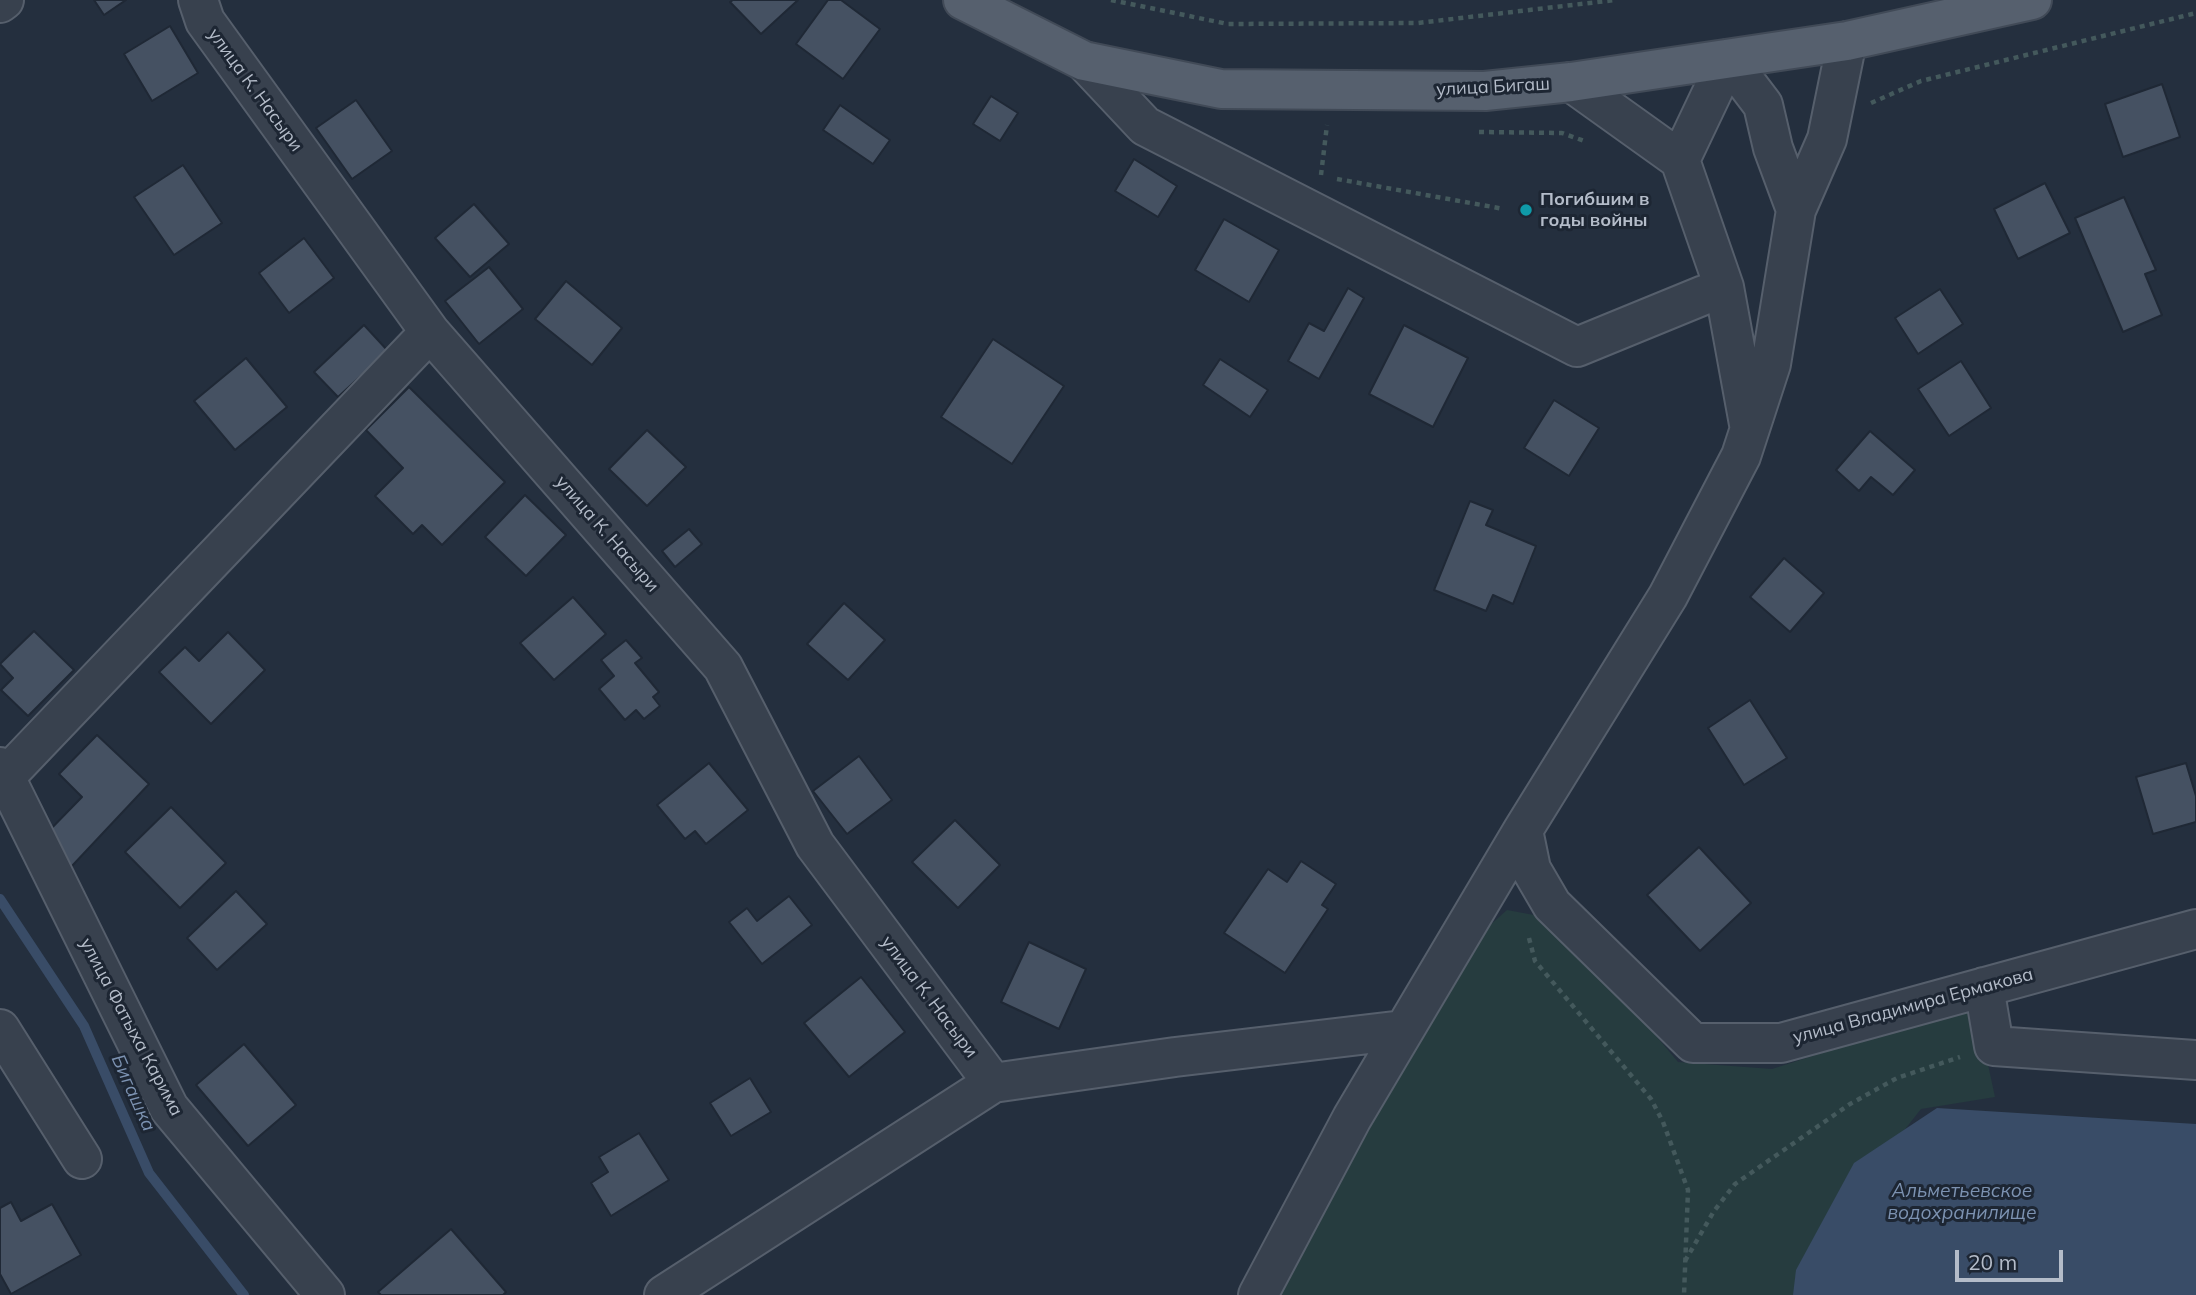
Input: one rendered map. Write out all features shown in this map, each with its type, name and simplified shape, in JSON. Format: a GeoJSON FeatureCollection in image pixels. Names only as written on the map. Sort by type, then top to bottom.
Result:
{"type":"FeatureCollection","features":[{"type":"Feature","properties":{"kind":"main road","name":"улица Бигаш"},"geometry":{"type":"LineString","coordinates":[[963,0],[1084,61],[1221,89],[1485,91],[1571,82],[1847,41],[1991,5],[2032,0]]}},
{"type":"Feature","properties":{"kind":"street","name":"улица К. Насыри"},"geometry":{"type":"LineString","coordinates":[[198,0],[205,21],[430,332],[723,667],[815,845],[993,1083]]}},
{"type":"Feature","properties":{"kind":"street"},"geometry":{"type":"LineString","coordinates":[[1258,1295],[1352,1118],[1523,830],[1668,596],[1741,456],[1771,364],[1796,210],[1827,139],[1847,41]]}},
{"type":"Feature","properties":{"kind":"street"},"geometry":{"type":"LineString","coordinates":[[1680,160],[1728,59],[1763,105],[1773,148],[1796,210]]}},
{"type":"Feature","properties":{"kind":"street"},"geometry":{"type":"LineString","coordinates":[[1084,61],[1144,126],[1577,347],[1704,295]]}},
{"type":"Feature","properties":{"kind":"street"},"geometry":{"type":"LineString","coordinates":[[1571,82],[1680,160],[1724,287],[1749,426]]}},
{"type":"Feature","properties":{"kind":"street"},"geometry":{"type":"LineString","coordinates":[[3,772],[430,332]]}},
{"type":"Feature","properties":{"kind":"street","name":"улица Фатыха Карима"},"geometry":{"type":"LineString","coordinates":[[3,772],[19,810],[169,1108],[324,1295]]}},
{"type":"Feature","properties":{"kind":"street","name":"улица Владимира Ермакова"},"geometry":{"type":"LineString","coordinates":[[1523,830],[1534,875],[1552,905],[1693,1042],[1781,1043],[2196,929]]}},
{"type":"Feature","properties":{"kind":"street"},"geometry":{"type":"LineString","coordinates":[[1984,987],[1994,1046],[2196,1060]]}},
{"type":"Feature","properties":{"kind":"street"},"geometry":{"type":"LineString","coordinates":[[0,1029],[82,1159]]}},
{"type":"Feature","properties":{"kind":"street"},"geometry":{"type":"LineString","coordinates":[[664,1295],[993,1083],[1175,1057],[1403,1030]]}},
{"type":"Feature","properties":{"kind":"path"},"geometry":{"type":"LineString","coordinates":[[1111,0],[1242,24],[1418,23],[1615,0]]}},
{"type":"Feature","properties":{"kind":"path"},"geometry":{"type":"LineString","coordinates":[[1864,113],[1871,103],[1921,81],[2196,13]]}},
{"type":"Feature","properties":{"kind":"path"},"geometry":{"type":"LineString","coordinates":[[1317,213],[1327,124]]}},
{"type":"Feature","properties":{"kind":"path"},"geometry":{"type":"LineString","coordinates":[[1321,176],[1504,209]]}},
{"type":"Feature","properties":{"kind":"path"},"geometry":{"type":"LineString","coordinates":[[1534,875],[1527,926],[1535,961],[1651,1099],[1663,1122],[1688,1190],[1684,1295]]}},
{"type":"Feature","properties":{"kind":"path"},"geometry":{"type":"LineString","coordinates":[[1685,1261],[1714,1211],[1735,1184],[1780,1155],[1809,1131],[1898,1078],[1994,1046]]}},
{"type":"Feature","properties":{"kind":"green space"},"geometry":{"type":"Polygon","coordinates":[[[1507,910],[1545,917],[1616,988],[1678,1062],[1772,1069],[1975,1004],[1995,1097],[1921,1109],[1858,1189],[1810,1295],[1274,1295],[1480,934],[1507,910]]]}},
{"type":"Feature","properties":{"kind":"water","name":"Альметьевское водохранилище"},"geometry":{"type":"Polygon","coordinates":[[[1937,1108],[2196,1124],[2196,1295],[1793,1295],[1796,1270],[1854,1163],[1937,1108]]]}},
{"type":"Feature","properties":{"kind":"building"},"geometry":{"type":"Polygon","coordinates":[[[94,0],[126,0],[104,15],[94,0]]]}},
{"type":"Feature","properties":{"kind":"building"},"geometry":{"type":"Polygon","coordinates":[[[798,0],[761,34],[730,2],[798,0]]]}},
{"type":"Feature","properties":{"kind":"building"},"geometry":{"type":"Polygon","coordinates":[[[828,0],[841,0],[880,29],[843,79],[796,44],[828,0]]]}},
{"type":"Feature","properties":{"kind":"building"},"geometry":{"type":"Polygon","coordinates":[[[170,26],[198,73],[152,101],[124,54],[170,26]]]}},
{"type":"Feature","properties":{"kind":"building"},"geometry":{"type":"Polygon","coordinates":[[[2162,84],[2180,137],[2123,157],[2105,104],[2162,84]]]}},
{"type":"Feature","properties":{"kind":"building"},"geometry":{"type":"Polygon","coordinates":[[[991,96],[1018,113],[1000,141],[973,124],[991,96]]]}},
{"type":"Feature","properties":{"kind":"building"},"geometry":{"type":"Polygon","coordinates":[[[356,100],[392,151],[352,179],[316,128],[356,100]]]}},
{"type":"Feature","properties":{"kind":"building"},"geometry":{"type":"Polygon","coordinates":[[[840,105],[890,140],[873,164],[823,130],[840,105]]]}},
{"type":"Feature","properties":{"kind":"building"},"geometry":{"type":"Polygon","coordinates":[[[1134,159],[1177,186],[1158,217],[1115,191],[1134,159]]]}},
{"type":"Feature","properties":{"kind":"building"},"geometry":{"type":"Polygon","coordinates":[[[183,165],[222,223],[174,255],[134,197],[183,165]]]}},
{"type":"Feature","properties":{"kind":"building"},"geometry":{"type":"Polygon","coordinates":[[[2045,183],[2070,233],[2018,259],[1994,209],[2045,183]]]}},
{"type":"Feature","properties":{"kind":"building"},"geometry":{"type":"Polygon","coordinates":[[[2124,197],[2156,270],[2145,274],[2162,315],[2123,332],[2075,218],[2124,197]]]}},
{"type":"Feature","properties":{"kind":"building"},"geometry":{"type":"Polygon","coordinates":[[[474,204],[509,244],[470,277],[435,238],[474,204]]]}},
{"type":"Feature","properties":{"kind":"building"},"geometry":{"type":"Polygon","coordinates":[[[1224,219],[1279,250],[1249,302],[1195,270],[1224,219]]]}},
{"type":"Feature","properties":{"kind":"building"},"geometry":{"type":"Polygon","coordinates":[[[304,238],[334,278],[289,313],[259,273],[304,238]]]}},
{"type":"Feature","properties":{"kind":"building"},"geometry":{"type":"Polygon","coordinates":[[[489,267],[523,309],[479,344],[445,301],[489,267]]]}},
{"type":"Feature","properties":{"kind":"building"},"geometry":{"type":"Polygon","coordinates":[[[566,281],[622,328],[592,365],[535,319],[566,281]]]}},
{"type":"Feature","properties":{"kind":"building"},"geometry":{"type":"Polygon","coordinates":[[[1348,288],[1364,298],[1319,379],[1288,361],[1309,323],[1324,331],[1348,288]]]}},
{"type":"Feature","properties":{"kind":"building"},"geometry":{"type":"Polygon","coordinates":[[[1940,289],[1963,324],[1918,354],[1895,318],[1940,289]]]}},
{"type":"Feature","properties":{"kind":"building"},"geometry":{"type":"Polygon","coordinates":[[[364,325],[388,351],[338,397],[314,372],[364,325]]]}},
{"type":"Feature","properties":{"kind":"building"},"geometry":{"type":"Polygon","coordinates":[[[1404,325],[1468,358],[1433,427],[1369,394],[1404,325]]]}},
{"type":"Feature","properties":{"kind":"building"},"geometry":{"type":"Polygon","coordinates":[[[993,339],[1064,386],[1012,464],[941,417],[993,339]]]}},
{"type":"Feature","properties":{"kind":"building"},"geometry":{"type":"Polygon","coordinates":[[[246,358],[287,407],[235,450],[194,401],[246,358]]]}},
{"type":"Feature","properties":{"kind":"building"},"geometry":{"type":"Polygon","coordinates":[[[1220,359],[1268,390],[1250,417],[1203,385],[1220,359]]]}},
{"type":"Feature","properties":{"kind":"building"},"geometry":{"type":"Polygon","coordinates":[[[1961,361],[1991,408],[1949,436],[1918,389],[1961,361]]]}},
{"type":"Feature","properties":{"kind":"building"},"geometry":{"type":"Polygon","coordinates":[[[409,387],[505,482],[442,545],[422,525],[413,534],[375,496],[403,468],[366,430],[409,387]]]}},
{"type":"Feature","properties":{"kind":"building"},"geometry":{"type":"Polygon","coordinates":[[[1554,400],[1599,428],[1569,476],[1524,448],[1554,400]]]}},
{"type":"Feature","properties":{"kind":"building"},"geometry":{"type":"Polygon","coordinates":[[[647,430],[686,467],[647,506],[609,469],[647,430]]]}},
{"type":"Feature","properties":{"kind":"building"},"geometry":{"type":"Polygon","coordinates":[[[1870,431],[1915,470],[1893,495],[1871,477],[1859,491],[1836,470],[1870,431]]]}},
{"type":"Feature","properties":{"kind":"building"},"geometry":{"type":"Polygon","coordinates":[[[525,495],[566,535],[526,576],[485,537],[525,495]]]}},
{"type":"Feature","properties":{"kind":"building"},"geometry":{"type":"Polygon","coordinates":[[[1470,501],[1493,510],[1486,525],[1536,546],[1513,604],[1493,595],[1486,611],[1434,590],[1470,501]]]}},
{"type":"Feature","properties":{"kind":"building"},"geometry":{"type":"Polygon","coordinates":[[[689,529],[702,544],[675,567],[662,551],[689,529]]]}},
{"type":"Feature","properties":{"kind":"building"},"geometry":{"type":"Polygon","coordinates":[[[1784,558],[1824,593],[1790,632],[1750,597],[1784,558]]]}},
{"type":"Feature","properties":{"kind":"building"},"geometry":{"type":"Polygon","coordinates":[[[573,597],[606,634],[554,680],[520,643],[573,597]]]}},
{"type":"Feature","properties":{"kind":"building"},"geometry":{"type":"Polygon","coordinates":[[[844,603],[885,640],[848,680],[807,644],[844,603]]]}},
{"type":"Feature","properties":{"kind":"building"},"geometry":{"type":"Polygon","coordinates":[[[34,631],[74,670],[28,716],[1,690],[13,678],[0,664],[34,631]]]}},
{"type":"Feature","properties":{"kind":"building"},"geometry":{"type":"Polygon","coordinates":[[[228,632],[265,670],[211,724],[159,672],[185,647],[199,661],[228,632]]]}},
{"type":"Feature","properties":{"kind":"building"},"geometry":{"type":"Polygon","coordinates":[[[626,640],[642,658],[635,663],[659,692],[653,697],[660,706],[644,719],[636,710],[625,720],[599,689],[614,676],[601,660],[626,640]]]}},
{"type":"Feature","properties":{"kind":"building"},"geometry":{"type":"Polygon","coordinates":[[[1750,700],[1787,758],[1744,785],[1708,728],[1750,700]]]}},
{"type":"Feature","properties":{"kind":"building"},"geometry":{"type":"Polygon","coordinates":[[[97,735],[149,784],[71,867],[41,839],[82,797],[59,774],[97,735]]]}},
{"type":"Feature","properties":{"kind":"building"},"geometry":{"type":"Polygon","coordinates":[[[859,756],[892,800],[847,834],[813,791],[859,756]]]}},
{"type":"Feature","properties":{"kind":"building"},"geometry":{"type":"Polygon","coordinates":[[[709,763],[748,810],[706,844],[695,831],[685,839],[657,805],[709,763]]]}},
{"type":"Feature","properties":{"kind":"building"},"geometry":{"type":"Polygon","coordinates":[[[2186,763],[2196,796],[2196,822],[2153,834],[2136,777],[2186,763]]]}},
{"type":"Feature","properties":{"kind":"building"},"geometry":{"type":"Polygon","coordinates":[[[171,807],[226,863],[180,908],[125,852],[171,807]]]}},
{"type":"Feature","properties":{"kind":"building"},"geometry":{"type":"Polygon","coordinates":[[[955,820],[1000,865],[958,908],[912,862],[955,820]]]}},
{"type":"Feature","properties":{"kind":"building"},"geometry":{"type":"Polygon","coordinates":[[[1699,847],[1751,903],[1700,951],[1647,895],[1699,847]]]}},
{"type":"Feature","properties":{"kind":"building"},"geometry":{"type":"Polygon","coordinates":[[[1301,861],[1336,884],[1322,905],[1328,909],[1285,973],[1224,933],[1268,869],[1287,882],[1301,861]]]}},
{"type":"Feature","properties":{"kind":"building"},"geometry":{"type":"Polygon","coordinates":[[[236,891],[267,924],[217,970],[187,938],[236,891]]]}},
{"type":"Feature","properties":{"kind":"building"},"geometry":{"type":"Polygon","coordinates":[[[789,896],[812,925],[762,964],[729,922],[747,908],[757,921],[789,896]]]}},
{"type":"Feature","properties":{"kind":"building"},"geometry":{"type":"Polygon","coordinates":[[[1029,942],[1086,969],[1059,1029],[1001,1002],[1029,942]]]}},
{"type":"Feature","properties":{"kind":"building"},"geometry":{"type":"Polygon","coordinates":[[[861,977],[905,1032],[849,1077],[804,1023],[861,977]]]}},
{"type":"Feature","properties":{"kind":"building"},"geometry":{"type":"Polygon","coordinates":[[[244,1044],[296,1105],[248,1146],[196,1085],[244,1044]]]}},
{"type":"Feature","properties":{"kind":"building"},"geometry":{"type":"Polygon","coordinates":[[[750,1078],[771,1112],[731,1136],[710,1103],[750,1078]]]}},
{"type":"Feature","properties":{"kind":"building"},"geometry":{"type":"Polygon","coordinates":[[[639,1133],[669,1180],[611,1216],[591,1183],[608,1172],[599,1157],[639,1133]]]}},
{"type":"Feature","properties":{"kind":"building"},"geometry":{"type":"Polygon","coordinates":[[[11,1202],[21,1221],[52,1204],[81,1255],[11,1294],[0,1274],[0,1208],[11,1202]]]}},
{"type":"Feature","properties":{"kind":"building"},"geometry":{"type":"Polygon","coordinates":[[[451,1229],[506,1292],[503,1295],[381,1295],[378,1292],[451,1229]]]}},
{"type":"Feature","properties":{"kind":"waterway","name":"Бигашка"},"geometry":{"type":"LineString","coordinates":[[0,899],[84,1026],[149,1173],[244,1295]]}},
{"type":"Feature","properties":{"kind":"place","name":"Погибшим в годы войны"},"geometry":{"type":"Point","coordinates":[1526,210]}}]}
